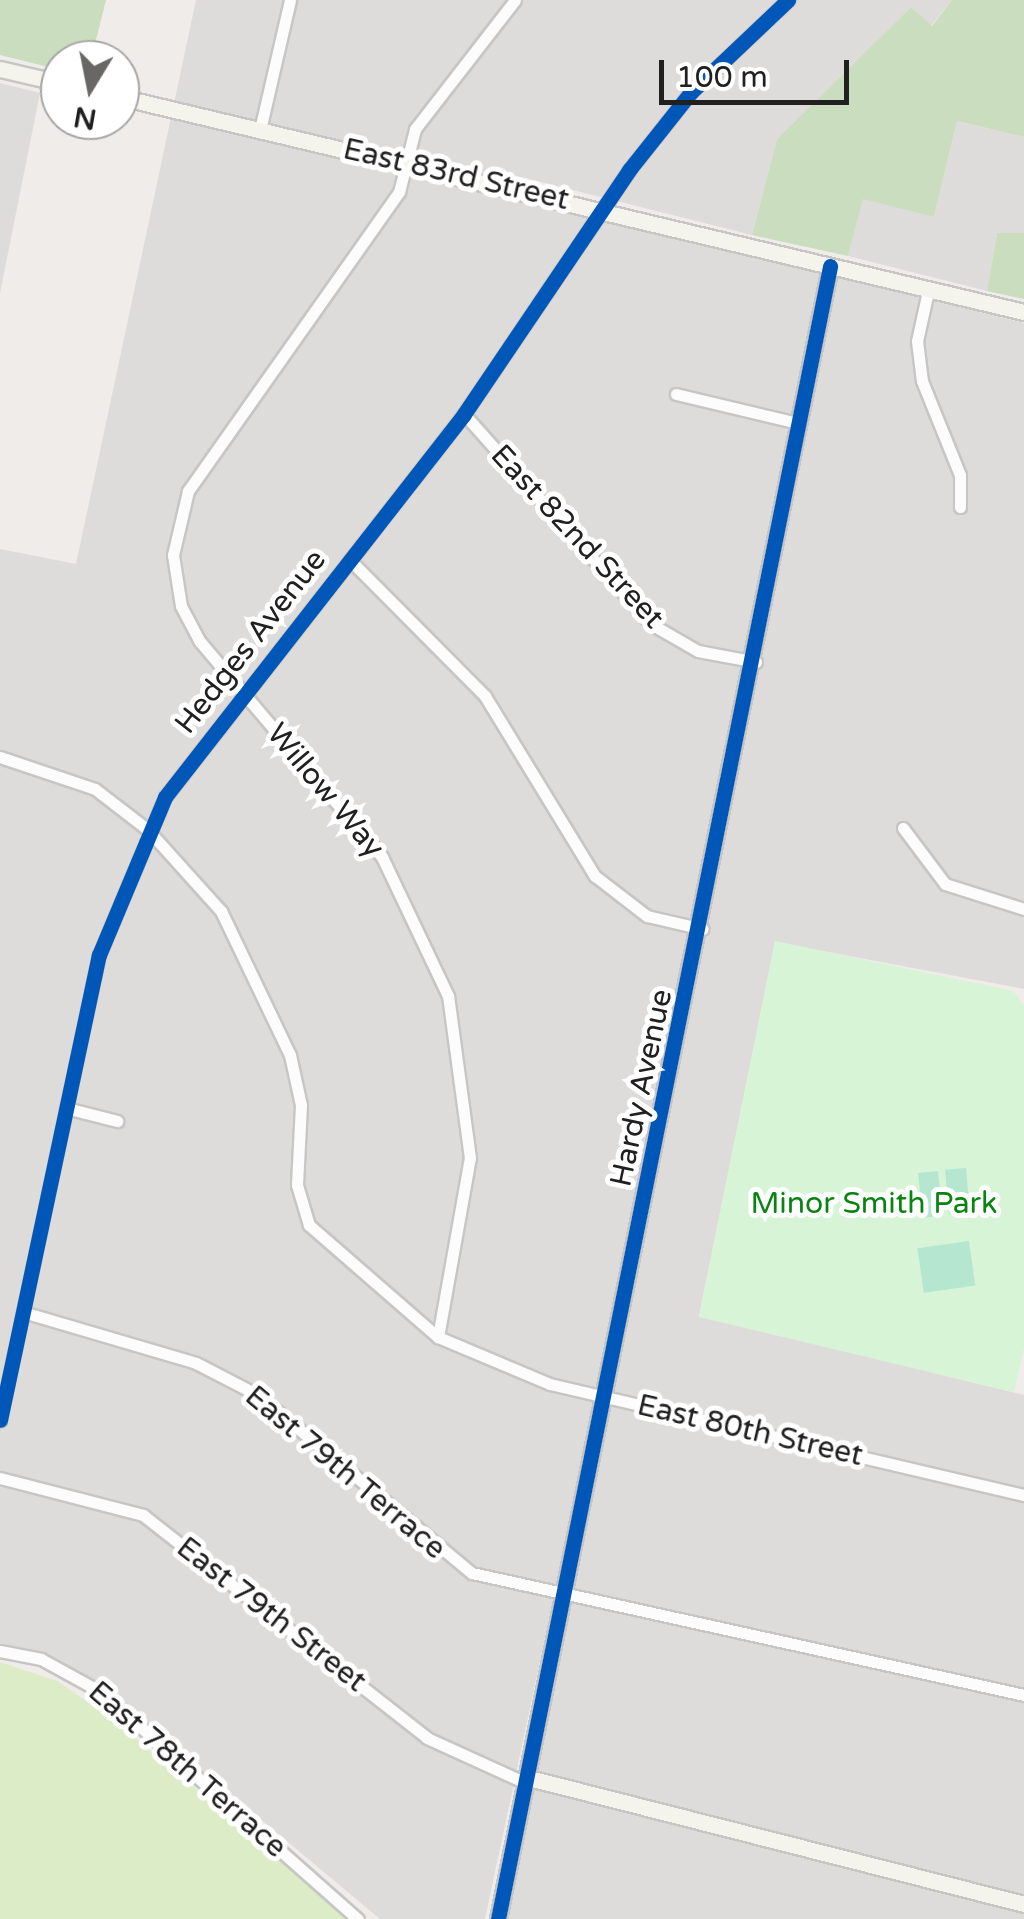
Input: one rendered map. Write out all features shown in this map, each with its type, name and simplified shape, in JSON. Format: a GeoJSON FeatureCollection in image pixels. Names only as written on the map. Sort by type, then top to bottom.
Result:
{"type":"FeatureCollection","features":[{"type":"Feature","properties":{"kind":"street"},"geometry":{"type":"LineString","coordinates":[[260,130],[290,0]]}},
{"type":"Feature","properties":{"kind":"street","name":"Willow Way"},"geometry":{"type":"LineString","coordinates":[[438,1337],[470,1158],[448,996],[382,857],[245,695],[181,606],[172,555],[180,510],[399,192],[415,129],[516,0]]}},
{"type":"Feature","properties":{"kind":"street","name":"Hedges Avenue"},"geometry":{"type":"LineString","coordinates":[[0,1420],[99,954],[148,830],[245,695],[464,414],[692,92],[772,4],[788,0]]}},
{"type":"Feature","properties":{"kind":"street"},"geometry":{"type":"LineString","coordinates":[[0,69],[40,78]]}},
{"type":"Feature","properties":{"kind":"street","name":"East 83rd Street"},"geometry":{"type":"LineString","coordinates":[[140,102],[606,209],[1024,312]]}},
{"type":"Feature","properties":{"kind":"street","name":"Hardy Avenue"},"geometry":{"type":"LineString","coordinates":[[498,1919],[756,662],[830,266]]}},
{"type":"Feature","properties":{"kind":"street"},"geometry":{"type":"LineString","coordinates":[[928,290],[917,341],[922,381],[960,475],[960,507]]}},
{"type":"Feature","properties":{"kind":"street"},"geometry":{"type":"LineString","coordinates":[[676,394],[798,423]]}},
{"type":"Feature","properties":{"kind":"street","name":"East 82nd Street"},"geometry":{"type":"LineString","coordinates":[[464,414],[651,624],[698,651],[756,662]]}},
{"type":"Feature","properties":{"kind":"street"},"geometry":{"type":"LineString","coordinates":[[350,560],[485,696],[595,876],[647,916],[702,929]]}},
{"type":"Feature","properties":{"kind":"street","name":"East 80th Street"},"geometry":{"type":"LineString","coordinates":[[0,757],[66,773],[148,830],[220,912],[273,1008],[301,1104],[297,1185],[309,1225],[438,1337],[514,1373],[1024,1495]]}},
{"type":"Feature","properties":{"kind":"street"},"geometry":{"type":"LineString","coordinates":[[904,828],[945,884],[1024,910]]}},
{"type":"Feature","properties":{"kind":"street"},"geometry":{"type":"LineString","coordinates":[[66,1108],[117,1121]]}},
{"type":"Feature","properties":{"kind":"street","name":"East 79th Terrace"},"geometry":{"type":"LineString","coordinates":[[23,1312],[226,1378],[287,1417],[453,1562],[498,1582],[567,1592],[1024,1695]]}},
{"type":"Feature","properties":{"kind":"street","name":"East 79th Street"},"geometry":{"type":"LineString","coordinates":[[0,1478],[143,1515],[426,1738],[528,1781],[1024,1904]]}},
{"type":"Feature","properties":{"kind":"street","name":"East 78th Terrace"},"geometry":{"type":"LineString","coordinates":[[0,1651],[41,1659],[100,1692],[358,1919]]}},
{"type":"Feature","properties":{"kind":"shaded area"},"geometry":{"type":"Polygon","coordinates":[[[196,0],[952,0],[931,26],[911,7],[777,139],[752,235],[505,173],[491,193],[1024,323],[1024,989],[775,942],[699,1316],[1024,1395],[1024,1919],[504,1919],[631,1302],[617,1300],[485,1919],[380,1919],[112,1695],[58,1660],[0,1644],[0,549],[76,564],[196,0]]]}},
{"type":"Feature","properties":{"kind":"shaded area"},"geometry":{"type":"Polygon","coordinates":[[[0,83],[40,93],[0,293],[0,83]]]}},
{"type":"Feature","properties":{"kind":"shaded area"},"geometry":{"type":"Polygon","coordinates":[[[957,121],[1024,137],[1024,233],[997,233],[987,291],[848,256],[863,198],[934,217],[957,121]]]}},
{"type":"Feature","properties":{"kind":"green space"},"geometry":{"type":"Polygon","coordinates":[[[0,0],[106,0],[96,40],[40,40],[40,65],[0,55],[0,0]]]}},
{"type":"Feature","properties":{"kind":"green space"},"geometry":{"type":"Polygon","coordinates":[[[952,0],[1024,0],[1024,137],[957,121],[934,217],[863,199],[848,256],[752,235],[777,139],[911,7],[932,26],[952,0]]]}},
{"type":"Feature","properties":{"kind":"green space"},"geometry":{"type":"Polygon","coordinates":[[[997,233],[1024,233],[1024,299],[987,291],[997,233]]]}},
{"type":"Feature","properties":{"kind":"green space","name":"Minor Smith Park"},"geometry":{"type":"Polygon","coordinates":[[[775,941],[1013,991],[1024,1006],[1024,1347],[1014,1392],[699,1317],[775,941]]]}},
{"type":"Feature","properties":{"kind":"green space"},"geometry":{"type":"Polygon","coordinates":[[[966,1168],[970,1213],[949,1215],[945,1170],[966,1168]]]}},
{"type":"Feature","properties":{"kind":"green space"},"geometry":{"type":"Polygon","coordinates":[[[938,1171],[943,1216],[923,1218],[918,1173],[938,1171]]]}},
{"type":"Feature","properties":{"kind":"green space"},"geometry":{"type":"Polygon","coordinates":[[[969,1241],[975,1286],[924,1293],[918,1248],[969,1241]]]}},
{"type":"Feature","properties":{"kind":"green space"},"geometry":{"type":"Polygon","coordinates":[[[0,1662],[57,1681],[115,1721],[350,1919],[0,1919],[0,1662]]]}},
{"type":"Feature","properties":{"kind":"cycle path"},"geometry":{"type":"LineString","coordinates":[[0,1420],[99,955],[165,797],[464,414],[629,170],[691,92],[788,0]]}},
{"type":"Feature","properties":{"kind":"cycle path"},"geometry":{"type":"LineString","coordinates":[[498,1919],[830,266]]}}]}
